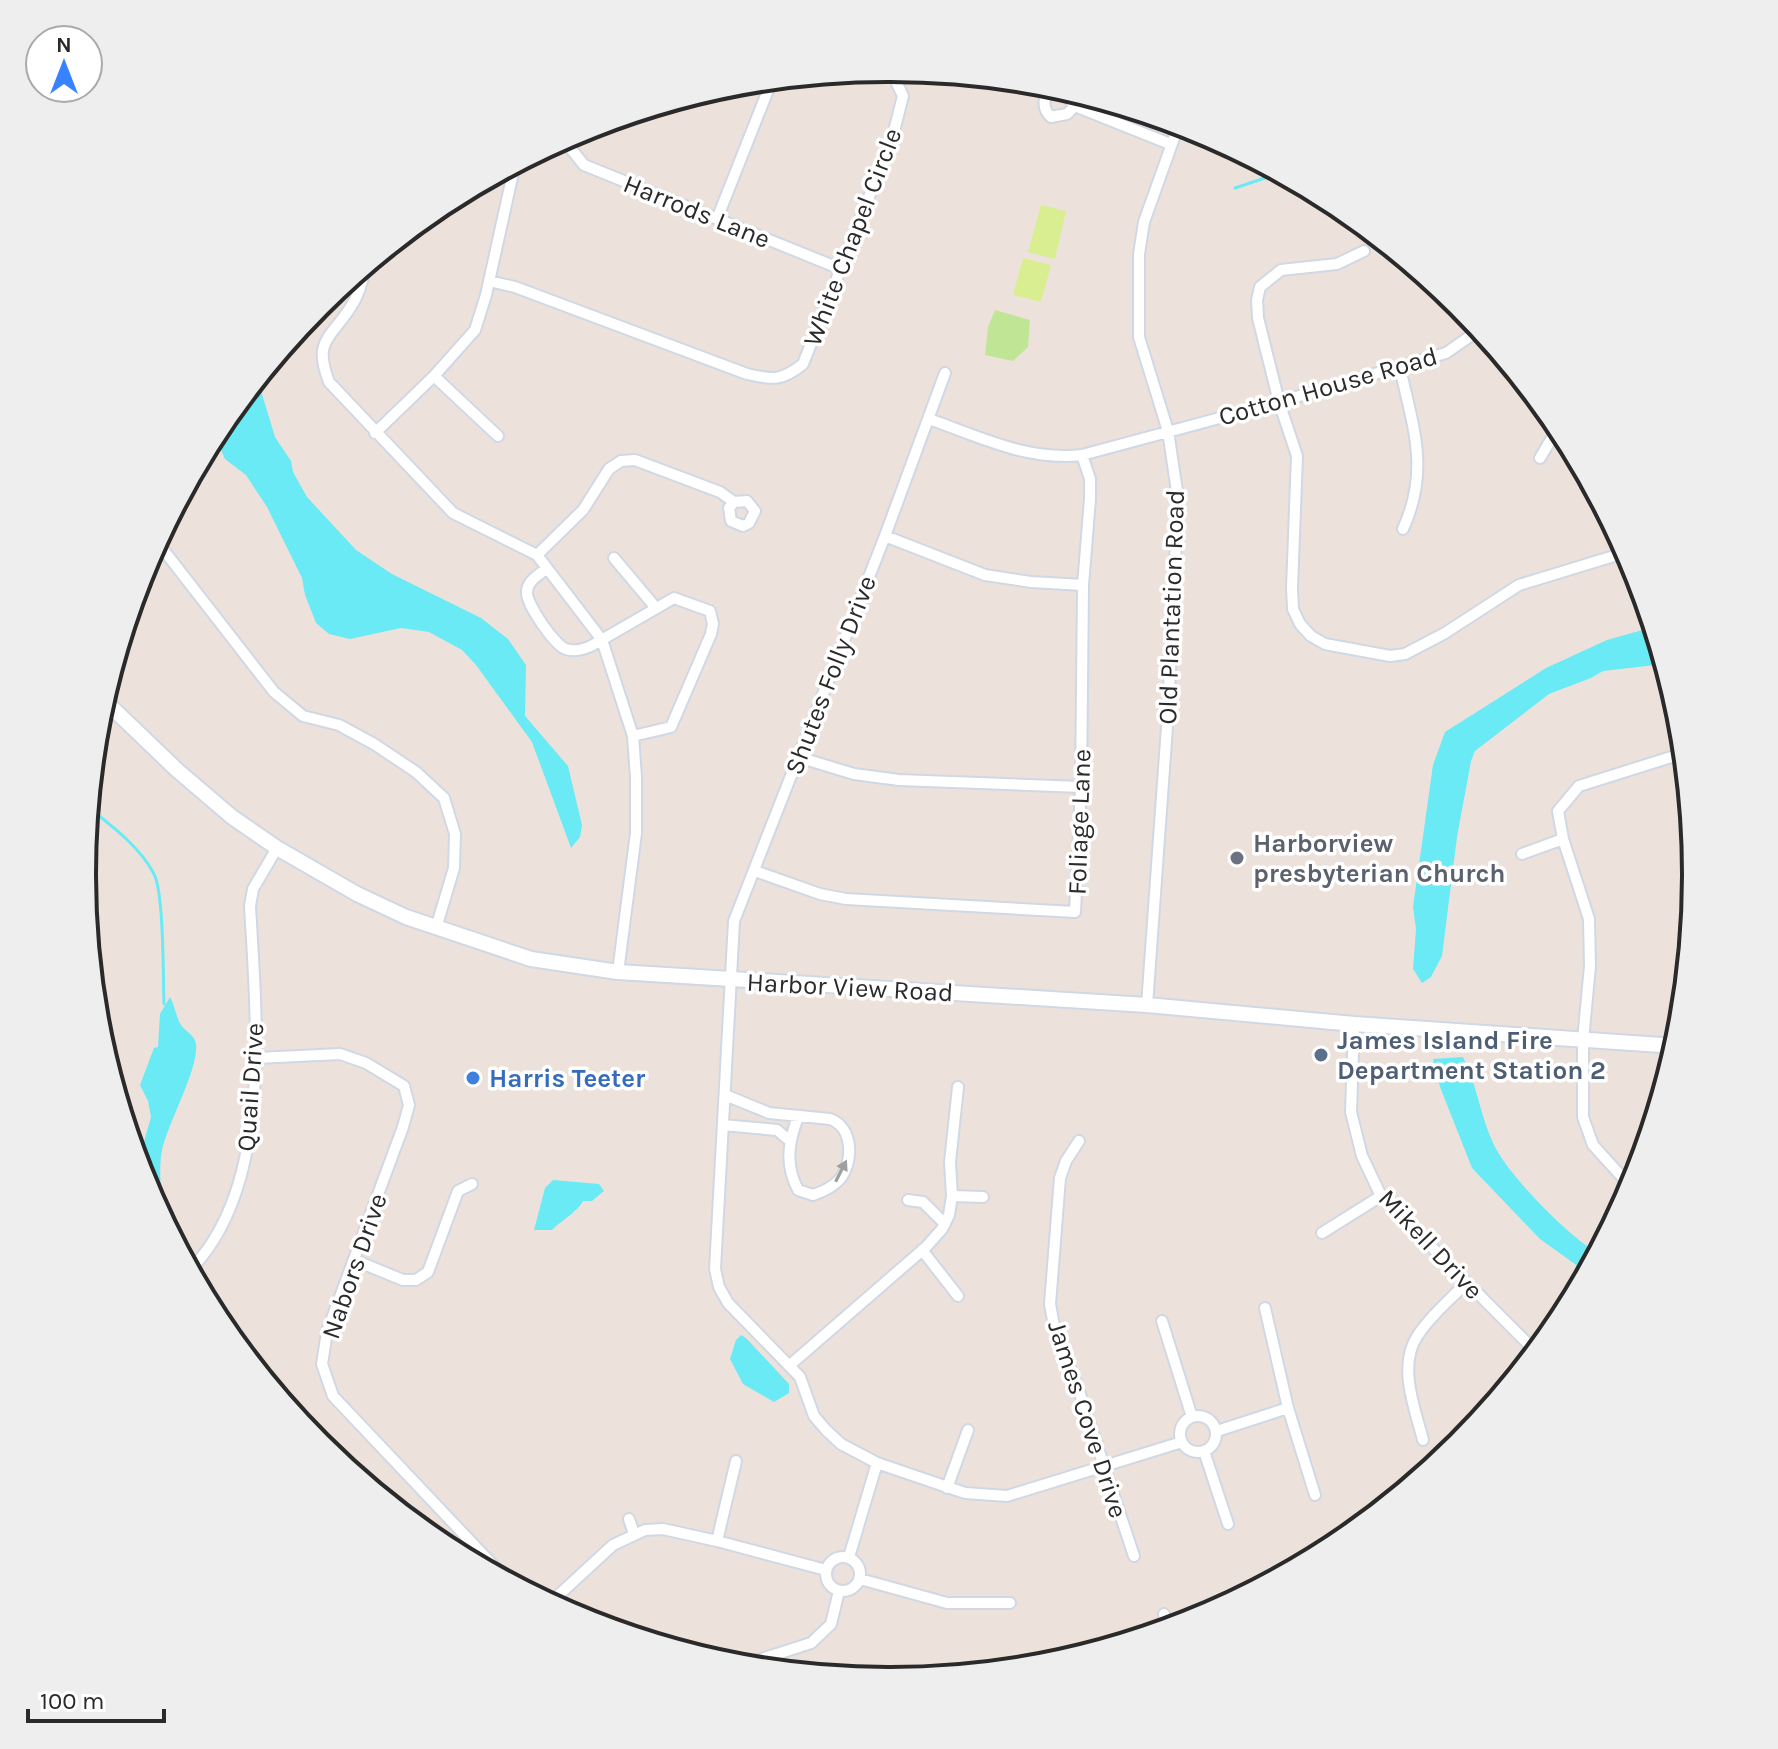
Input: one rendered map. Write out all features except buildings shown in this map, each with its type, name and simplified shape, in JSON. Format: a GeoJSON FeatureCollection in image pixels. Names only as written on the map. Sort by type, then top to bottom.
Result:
{"type":"FeatureCollection","features":[{"type":"Feature","properties":{"kind":"main road","name":"Harbor View Road"},"geometry":{"type":"LineString","coordinates":[[114,710],[201,791],[277,848],[384,908],[531,959],[618,972],[1147,1005],[1354,1024],[1662,1045]]}},
{"type":"Feature","properties":{"kind":"street","name":"White Chapel Circle"},"geometry":{"type":"LineString","coordinates":[[489,281],[515,287],[747,374],[770,379],[788,376],[803,364],[892,139],[903,96],[896,82]]}},
{"type":"Feature","properties":{"kind":"street"},"geometry":{"type":"LineString","coordinates":[[717,219],[767,92]]}},
{"type":"Feature","properties":{"kind":"street"},"geometry":{"type":"LineString","coordinates":[[1045,97],[1045,107],[1051,117],[1067,114],[1075,106],[1170,144]]}},
{"type":"Feature","properties":{"kind":"street","name":"Old Plantation Road"},"geometry":{"type":"LineString","coordinates":[[1147,1005],[1168,713],[1178,498],[1168,431],[1139,337],[1139,254],[1144,222],[1174,135]]}},
{"type":"Feature","properties":{"kind":"street","name":"Harrods Lane"},"geometry":{"type":"LineString","coordinates":[[571,149],[584,165],[841,269]]}},
{"type":"Feature","properties":{"kind":"street"},"geometry":{"type":"LineString","coordinates":[[375,433],[434,376],[475,330],[512,178]]}},
{"type":"Feature","properties":{"kind":"street"},"geometry":{"type":"LineString","coordinates":[[1364,251],[1337,264],[1281,270],[1260,287],[1257,300],[1258,318],[1279,402],[1297,456],[1293,609],[1300,624],[1311,636],[1325,644],[1390,656],[1405,654],[1445,633],[1519,585],[1614,556]]}},
{"type":"Feature","properties":{"kind":"street"},"geometry":{"type":"LineString","coordinates":[[359,286],[352,307],[327,335],[322,348],[323,367],[329,382],[453,513],[537,555],[602,640],[633,736],[636,833],[618,972]]}},
{"type":"Feature","properties":{"kind":"street","name":"Cotton House Road"},"geometry":{"type":"LineString","coordinates":[[929,419],[1022,452],[1056,458],[1082,455],[1400,368],[1446,353],[1459,346],[1468,334]]}},
{"type":"Feature","properties":{"kind":"street"},"geometry":{"type":"LineString","coordinates":[[1400,368],[1418,452],[1414,505],[1403,529]]}},
{"type":"Feature","properties":{"kind":"street","name":"Shutes Folly Drive"},"geometry":{"type":"LineString","coordinates":[[945,373],[885,536],[734,921],[715,1269],[719,1287],[728,1303],[800,1377],[814,1416],[841,1444],[877,1463],[947,1488],[979,1496],[1007,1496],[1182,1442]]}},
{"type":"Feature","properties":{"kind":"street"},"geometry":{"type":"LineString","coordinates":[[434,376],[498,436]]}},
{"type":"Feature","properties":{"kind":"street"},"geometry":{"type":"LineString","coordinates":[[1540,458],[1551,439]]}},
{"type":"Feature","properties":{"kind":"street","name":"Foliage Lane"},"geometry":{"type":"LineString","coordinates":[[755,871],[820,894],[846,899],[1075,912],[1081,787],[1083,585],[1090,479],[1082,455]]}},
{"type":"Feature","properties":{"kind":"street"},"geometry":{"type":"LineString","coordinates":[[537,555],[583,510],[609,469],[621,461],[635,460],[649,465],[720,492],[734,502]]}},
{"type":"Feature","properties":{"kind":"street"},"geometry":{"type":"LineString","coordinates":[[885,536],[985,575],[1083,585]]}},
{"type":"Feature","properties":{"kind":"street"},"geometry":{"type":"LineString","coordinates":[[165,552],[274,692],[303,716],[339,725],[374,744],[416,772],[444,798],[455,834],[454,868],[436,928]]}},
{"type":"Feature","properties":{"kind":"street"},"geometry":{"type":"LineString","coordinates":[[614,558],[656,608]]}},
{"type":"Feature","properties":{"kind":"street"},"geometry":{"type":"LineString","coordinates":[[547,568],[531,581],[527,592],[531,606],[554,640],[565,649],[580,650],[602,640],[674,598],[710,611],[713,624],[711,634],[671,727],[633,736]]}},
{"type":"Feature","properties":{"kind":"street"},"geometry":{"type":"LineString","coordinates":[[798,757],[854,774],[899,780],[1081,787]]}},
{"type":"Feature","properties":{"kind":"street"},"geometry":{"type":"LineString","coordinates":[[1622,1176],[1593,1145],[1583,1117],[1583,1040],[1590,966],[1589,919],[1563,839],[1558,811],[1579,786],[1672,757]]}},
{"type":"Feature","properties":{"kind":"street"},"geometry":{"type":"LineString","coordinates":[[1522,854],[1563,839]]}},
{"type":"Feature","properties":{"kind":"street","name":"Quail Drive"},"geometry":{"type":"LineString","coordinates":[[198,1262],[223,1223],[244,1168],[257,1058],[250,906],[253,889],[277,848]]}},
{"type":"Feature","properties":{"kind":"street","name":"Mikell Drive"},"geometry":{"type":"LineString","coordinates":[[1354,1024],[1351,1112],[1362,1156],[1381,1196],[1528,1344]]}},
{"type":"Feature","properties":{"kind":"street","name":"Nabors Drive"},"geometry":{"type":"LineString","coordinates":[[257,1058],[340,1054],[387,1073],[404,1086],[409,1105],[403,1127],[327,1332],[322,1364],[333,1396],[483,1555]]}},
{"type":"Feature","properties":{"kind":"street"},"geometry":{"type":"LineString","coordinates":[[790,1365],[922,1250],[945,1224],[952,1196],[950,1162],[958,1087]]}},
{"type":"Feature","properties":{"kind":"street"},"geometry":{"type":"LineString","coordinates":[[725,1095],[769,1113],[830,1119],[846,1129],[848,1154],[841,1178],[825,1191],[813,1195],[798,1190],[789,1165],[790,1141],[798,1117]]}},
{"type":"Feature","properties":{"kind":"street"},"geometry":{"type":"LineString","coordinates":[[723,1125],[777,1130],[790,1141]]}},
{"type":"Feature","properties":{"kind":"street","name":"James Cove Drive"},"geometry":{"type":"LineString","coordinates":[[1079,1141],[1066,1161],[1060,1178],[1050,1304],[1063,1354],[1076,1382],[1134,1556]]}},
{"type":"Feature","properties":{"kind":"street"},"geometry":{"type":"LineString","coordinates":[[354,1260],[403,1280],[416,1280],[428,1272],[458,1191],[472,1184]]}},
{"type":"Feature","properties":{"kind":"street"},"geometry":{"type":"LineString","coordinates":[[952,1196],[983,1197]]}},
{"type":"Feature","properties":{"kind":"street"},"geometry":{"type":"LineString","coordinates":[[1322,1233],[1381,1196]]}},
{"type":"Feature","properties":{"kind":"street"},"geometry":{"type":"LineString","coordinates":[[908,1200],[923,1202],[945,1224]]}},
{"type":"Feature","properties":{"kind":"street"},"geometry":{"type":"LineString","coordinates":[[922,1250],[958,1296]]}},
{"type":"Feature","properties":{"kind":"street"},"geometry":{"type":"LineString","coordinates":[[1423,1440],[1410,1388],[1409,1359],[1417,1336],[1466,1283]]}},
{"type":"Feature","properties":{"kind":"street"},"geometry":{"type":"LineString","coordinates":[[1265,1308],[1288,1408],[1315,1495]]}},
{"type":"Feature","properties":{"kind":"street"},"geometry":{"type":"LineString","coordinates":[[1162,1321],[1192,1417]]}},
{"type":"Feature","properties":{"kind":"street"},"geometry":{"type":"LineString","coordinates":[[1217,1431],[1288,1408]]}},
{"type":"Feature","properties":{"kind":"street"},"geometry":{"type":"LineString","coordinates":[[1192,1417],[1206,1417],[1217,1431],[1216,1440],[1204,1451],[1195,1452],[1182,1442],[1180,1433],[1182,1425],[1192,1417]]}},
{"type":"Feature","properties":{"kind":"street"},"geometry":{"type":"LineString","coordinates":[[947,1488],[968,1430]]}},
{"type":"Feature","properties":{"kind":"street"},"geometry":{"type":"LineString","coordinates":[[1204,1451],[1228,1524]]}},
{"type":"Feature","properties":{"kind":"street"},"geometry":{"type":"LineString","coordinates":[[717,1541],[736,1461]]}},
{"type":"Feature","properties":{"kind":"street"},"geometry":{"type":"LineString","coordinates":[[849,1557],[877,1463]]}},
{"type":"Feature","properties":{"kind":"street"},"geometry":{"type":"LineString","coordinates":[[629,1519],[634,1534]]}},
{"type":"Feature","properties":{"kind":"street"},"geometry":{"type":"LineString","coordinates":[[559,1594],[613,1545],[634,1534],[663,1529],[826,1570]]}},
{"type":"Feature","properties":{"kind":"street"},"geometry":{"type":"LineString","coordinates":[[849,1557],[859,1566],[860,1579],[852,1589],[839,1591],[827,1581],[826,1570],[835,1559],[849,1557]]}},
{"type":"Feature","properties":{"kind":"street"},"geometry":{"type":"LineString","coordinates":[[860,1579],[946,1608],[1010,1603]]}},
{"type":"Feature","properties":{"kind":"street"},"geometry":{"type":"LineString","coordinates":[[767,1657],[811,1643],[831,1624],[839,1591]]}},
{"type":"Feature","properties":{"kind":"green space"},"geometry":{"type":"Polygon","coordinates":[[[1041,205],[1066,211],[1055,259],[1028,252],[1041,205]]]}},
{"type":"Feature","properties":{"kind":"green space"},"geometry":{"type":"Polygon","coordinates":[[[1023,258],[1051,265],[1041,302],[1013,295],[1023,258]]]}},
{"type":"Feature","properties":{"kind":"green space"},"geometry":{"type":"Polygon","coordinates":[[[995,310],[1030,320],[1028,347],[1013,361],[985,355],[988,327],[995,310]]]}},
{"type":"Feature","properties":{"kind":"water"},"geometry":{"type":"Polygon","coordinates":[[[262,390],[275,437],[291,461],[293,472],[307,497],[356,550],[392,574],[481,618],[508,639],[526,665],[525,716],[568,766],[582,825],[580,837],[571,848],[532,742],[476,665],[462,650],[429,632],[401,628],[350,639],[329,634],[316,623],[302,578],[267,507],[246,475],[225,459],[221,449],[262,390]]]}},
{"type":"Feature","properties":{"kind":"water"},"geometry":{"type":"Polygon","coordinates":[[[1642,630],[1653,665],[1603,671],[1549,694],[1475,751],[1457,837],[1442,956],[1431,977],[1422,983],[1413,969],[1416,929],[1413,907],[1433,765],[1445,732],[1546,668],[1607,640],[1642,630]]]}},
{"type":"Feature","properties":{"kind":"water"},"geometry":{"type":"Polygon","coordinates":[[[170,997],[181,1025],[196,1044],[193,1067],[162,1150],[161,1186],[144,1142],[151,1117],[140,1085],[154,1048],[158,1047],[160,1014],[170,997]]]}},
{"type":"Feature","properties":{"kind":"water"},"geometry":{"type":"Polygon","coordinates":[[[1463,1057],[1489,1134],[1502,1158],[1540,1204],[1588,1246],[1578,1266],[1540,1239],[1472,1168],[1440,1087],[1433,1059],[1463,1057]]]}},
{"type":"Feature","properties":{"kind":"water"},"geometry":{"type":"Polygon","coordinates":[[[553,1180],[599,1184],[604,1191],[592,1201],[583,1201],[552,1230],[534,1230],[545,1188],[553,1180]]]}},
{"type":"Feature","properties":{"kind":"water"},"geometry":{"type":"Polygon","coordinates":[[[741,1335],[789,1384],[789,1393],[774,1402],[743,1384],[730,1359],[736,1340],[741,1335]]]}},
{"type":"Feature","properties":{"kind":"waterway"},"geometry":{"type":"LineString","coordinates":[[1235,188],[1266,178]]}},
{"type":"Feature","properties":{"kind":"waterway"},"geometry":{"type":"LineString","coordinates":[[99,816],[133,846],[154,874],[161,917],[164,1004]]}},
{"type":"Feature","properties":{"kind":"place","name":"Harborview presbyterian Church"},"geometry":{"type":"Point","coordinates":[1237,858]}},
{"type":"Feature","properties":{"kind":"place","name":"James Island Fire Department Station 2"},"geometry":{"type":"Point","coordinates":[1321,1055]}},
{"type":"Feature","properties":{"kind":"place","name":"Harris Teeter"},"geometry":{"type":"Point","coordinates":[473,1078]}}]}
